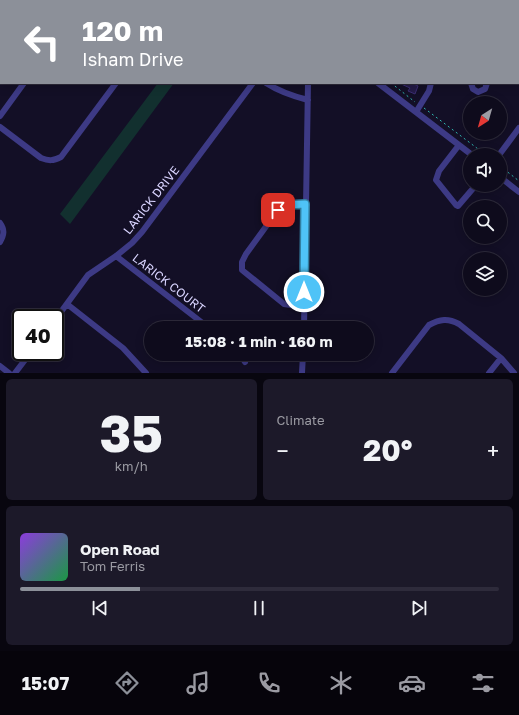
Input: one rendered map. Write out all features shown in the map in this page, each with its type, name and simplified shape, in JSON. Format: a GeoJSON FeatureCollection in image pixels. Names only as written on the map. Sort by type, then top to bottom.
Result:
{"type":"FeatureCollection","features":[{"type":"Feature","properties":{"kind":"street"},"geometry":{"type":"LineString","coordinates":[[0,116],[23,84]]}},
{"type":"Feature","properties":{"kind":"street"},"geometry":{"type":"LineString","coordinates":[[0,127],[41,158],[48,161],[55,160],[61,157],[115,84]]}},
{"type":"Feature","properties":{"kind":"street","name":"LARICK DRIVE"},"geometry":{"type":"LineString","coordinates":[[63,309],[88,276],[132,243],[142,232],[252,84]]}},
{"type":"Feature","properties":{"kind":"street"},"geometry":{"type":"LineString","coordinates":[[267,84],[279,92],[308,100]]}},
{"type":"Feature","properties":{"kind":"street"},"geometry":{"type":"LineString","coordinates":[[304,321],[308,84]]}},
{"type":"Feature","properties":{"kind":"street"},"geometry":{"type":"LineString","coordinates":[[379,84],[463,148]]}},
{"type":"Feature","properties":{"kind":"street"},"geometry":{"type":"LineString","coordinates":[[416,112],[427,96],[431,84]]}},
{"type":"Feature","properties":{"kind":"street"},"geometry":{"type":"LineString","coordinates":[[470,84],[473,90],[480,92],[485,89],[487,84]]}},
{"type":"Feature","properties":{"kind":"street"},"geometry":{"type":"LineString","coordinates":[[504,148],[519,128]]}},
{"type":"Feature","properties":{"kind":"street"},"geometry":{"type":"LineString","coordinates":[[459,145],[439,171],[436,180],[446,194],[458,206],[470,192]]}},
{"type":"Feature","properties":{"kind":"street"},"geometry":{"type":"LineString","coordinates":[[507,183],[519,192]]}},
{"type":"Feature","properties":{"kind":"street"},"geometry":{"type":"LineString","coordinates":[[304,307],[284,304],[242,270],[242,262],[246,254],[278,210],[287,205],[305,204]]}},
{"type":"Feature","properties":{"kind":"street"},"geometry":{"type":"LineString","coordinates":[[0,242],[4,235],[2,225]]}},
{"type":"Feature","properties":{"kind":"street","name":"LARICK COURT"},"geometry":{"type":"LineString","coordinates":[[116,256],[200,321]]}},
{"type":"Feature","properties":{"kind":"street"},"geometry":{"type":"LineString","coordinates":[[66,304],[123,348],[146,373]]}},
{"type":"Feature","properties":{"kind":"street"},"geometry":{"type":"LineString","coordinates":[[392,373],[430,325],[445,319],[459,324],[501,358],[514,373]]}},
{"type":"Feature","properties":{"kind":"street"},"geometry":{"type":"LineString","coordinates":[[489,373],[501,358]]}},
{"type":"Feature","properties":{"kind":"street"},"geometry":{"type":"LineString","coordinates":[[15,373],[24,361]]}},
{"type":"Feature","properties":{"kind":"street"},"geometry":{"type":"LineString","coordinates":[[302,373],[303,361]]}},
{"type":"Feature","properties":{"kind":"street"},"geometry":{"type":"LineString","coordinates":[[0,366],[9,373]]}},
{"type":"Feature","properties":{"kind":"path"},"geometry":{"type":"LineString","coordinates":[[392,84],[417,103]]}},
{"type":"Feature","properties":{"kind":"path"},"geometry":{"type":"LineString","coordinates":[[423,108],[477,148]]}},
{"type":"Feature","properties":{"kind":"path"},"geometry":{"type":"LineString","coordinates":[[507,172],[519,182]]}},
{"type":"Feature","properties":{"kind":"green space"},"geometry":{"type":"Polygon","coordinates":[[[157,84],[173,84],[70,224],[60,214],[157,84]]]}},
{"type":"Feature","properties":{"kind":"building"},"geometry":{"type":"Polygon","coordinates":[[[401,84],[414,84],[418,86],[415,94],[408,91],[410,88],[401,84]]]}},
{"type":"Feature","properties":{"kind":"route"},"geometry":{"type":"LineString","coordinates":[[278,210],[287,205],[305,204],[304,292]]}}]}
